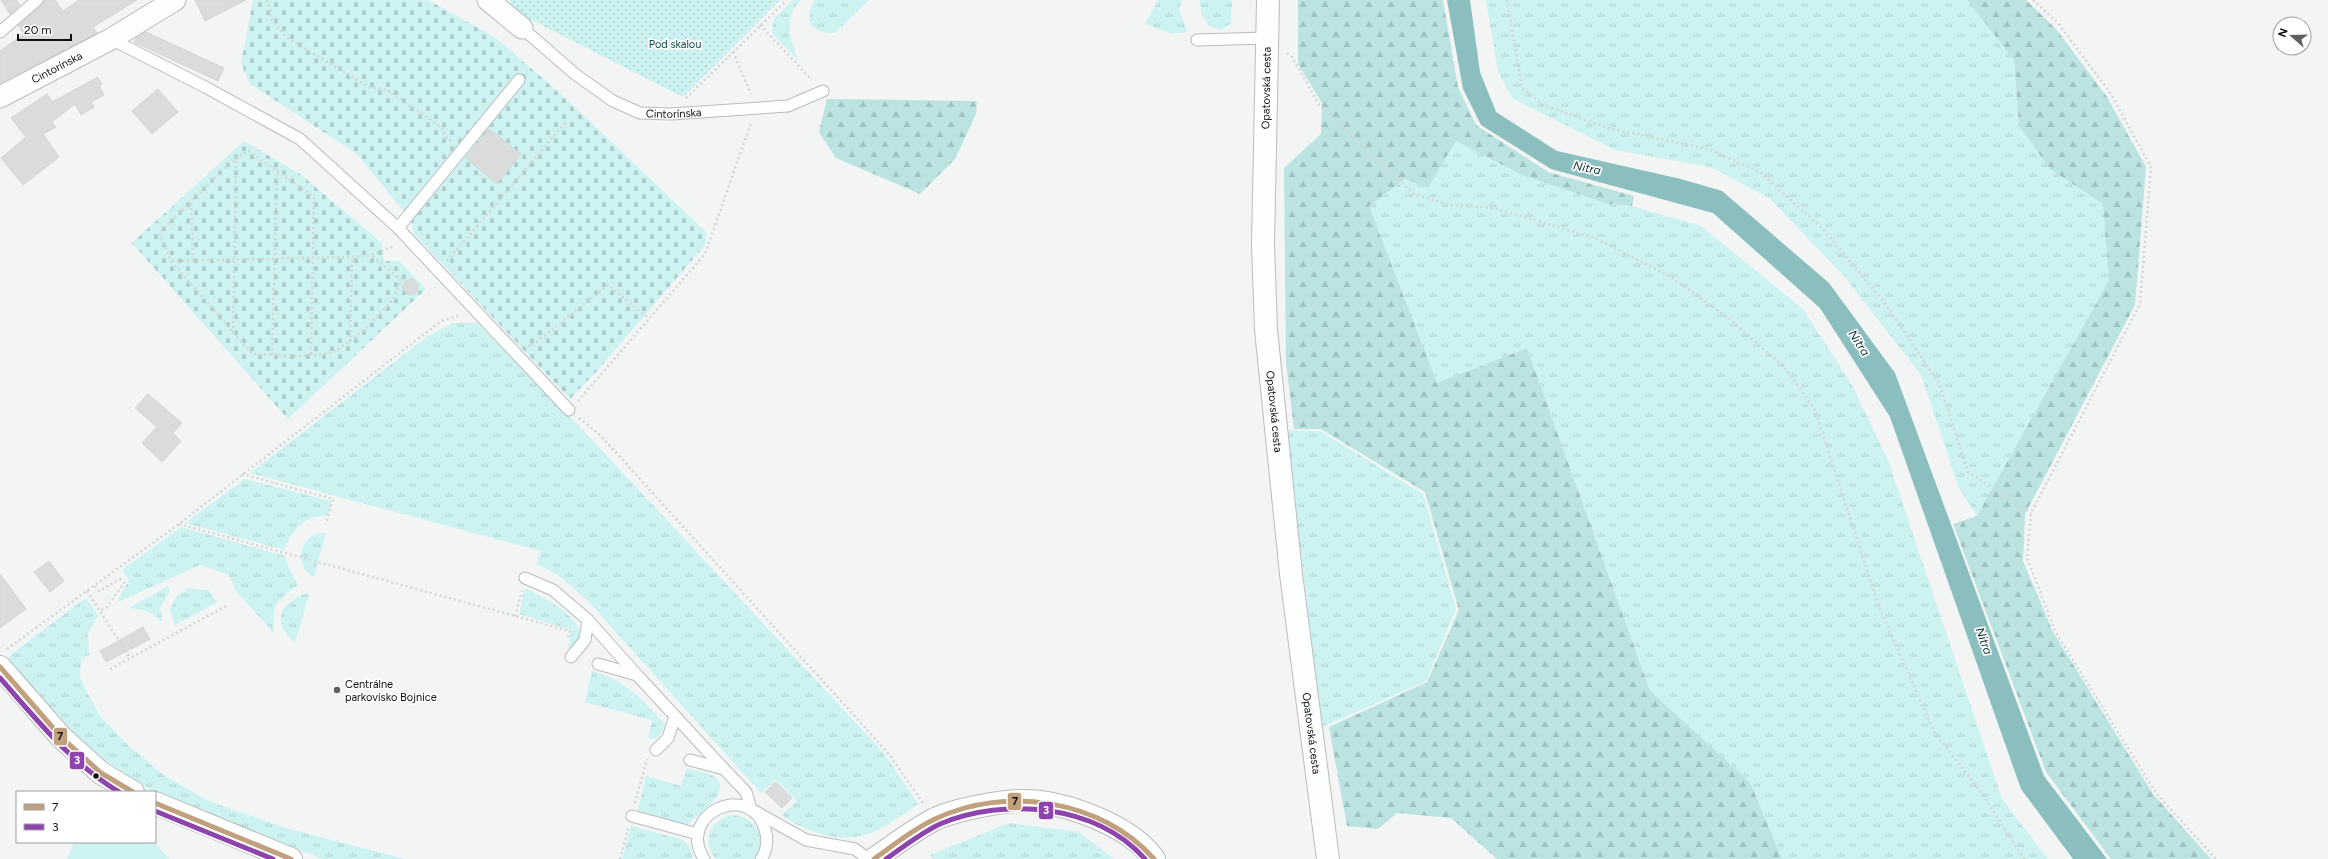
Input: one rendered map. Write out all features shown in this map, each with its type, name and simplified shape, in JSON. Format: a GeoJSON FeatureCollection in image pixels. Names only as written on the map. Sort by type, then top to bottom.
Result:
{"type":"FeatureCollection","features":[{"type":"Feature","properties":{"kind":"street","name":"Cintorínska"},"geometry":{"type":"LineString","coordinates":[[0,98],[112,39],[175,0]]}},
{"type":"Feature","properties":{"kind":"street","name":"Cintorínska"},"geometry":{"type":"LineString","coordinates":[[488,0],[522,28]]}},
{"type":"Feature","properties":{"kind":"street","name":"Opatovská cesta"},"geometry":{"type":"LineString","coordinates":[[1268,0],[1263,244],[1266,330],[1292,574],[1328,859]]}},
{"type":"Feature","properties":{"kind":"street"},"geometry":{"type":"LineString","coordinates":[[2,659],[61,737],[101,773],[131,791]]}},
{"type":"Feature","properties":{"kind":"street"},"geometry":{"type":"LineString","coordinates":[[874,859],[933,820],[980,806],[1021,800],[1055,806],[1091,816],[1121,830],[1154,859]]}},
{"type":"Feature","properties":{"kind":"street"},"geometry":{"type":"LineString","coordinates":[[156,803],[291,859]]}},
{"type":"Feature","properties":{"kind":"lane"},"geometry":{"type":"LineString","coordinates":[[0,32],[37,0]]}},
{"type":"Feature","properties":{"kind":"lane","name":"Cintorínska"},"geometry":{"type":"LineString","coordinates":[[522,28],[575,74],[613,101],[640,113],[670,114],[788,106],[823,91]]}},
{"type":"Feature","properties":{"kind":"lane"},"geometry":{"type":"LineString","coordinates":[[1197,40],[1267,38]]}},
{"type":"Feature","properties":{"kind":"lane"},"geometry":{"type":"LineString","coordinates":[[112,39],[207,88],[300,139],[398,228],[569,410]]}},
{"type":"Feature","properties":{"kind":"lane"},"geometry":{"type":"LineString","coordinates":[[398,228],[519,80]]}},
{"type":"Feature","properties":{"kind":"lane"},"geometry":{"type":"LineString","coordinates":[[525,578],[553,590],[588,620],[674,716],[746,792],[751,809],[764,823],[768,840],[760,859]]}},
{"type":"Feature","properties":{"kind":"lane"},"geometry":{"type":"LineString","coordinates":[[571,657],[585,640],[588,620]]}},
{"type":"Feature","properties":{"kind":"lane"},"geometry":{"type":"LineString","coordinates":[[598,664],[637,675]]}},
{"type":"Feature","properties":{"kind":"lane"},"geometry":{"type":"LineString","coordinates":[[652,753],[668,738],[674,716]]}},
{"type":"Feature","properties":{"kind":"lane"},"geometry":{"type":"LineString","coordinates":[[690,760],[724,769]]}},
{"type":"Feature","properties":{"kind":"lane"},"geometry":{"type":"LineString","coordinates":[[704,859],[698,846],[698,834],[703,821],[712,811],[725,805],[738,804],[751,809],[806,840],[855,849],[868,859]]}},
{"type":"Feature","properties":{"kind":"lane"},"geometry":{"type":"LineString","coordinates":[[632,816],[698,834]]}},
{"type":"Feature","properties":{"kind":"path"},"geometry":{"type":"LineString","coordinates":[[267,0],[271,11],[270,17],[286,37],[369,87],[388,90],[442,128],[446,136],[456,145]]}},
{"type":"Feature","properties":{"kind":"path"},"geometry":{"type":"LineString","coordinates":[[670,114],[787,0]]}},
{"type":"Feature","properties":{"kind":"path"},"geometry":{"type":"LineString","coordinates":[[1507,0],[1522,88],[1543,105],[1608,128],[1708,149],[1760,172],[1821,227],[1884,302],[1939,383],[1968,472],[2031,513]]}},
{"type":"Feature","properties":{"kind":"path"},"geometry":{"type":"LineString","coordinates":[[2033,0],[2058,23],[2111,94],[2151,167],[2140,304],[2031,513],[2027,558],[2056,633],[2156,793],[2216,859]]}},
{"type":"Feature","properties":{"kind":"path"},"geometry":{"type":"LineString","coordinates":[[760,25],[823,91]]}},
{"type":"Feature","properties":{"kind":"path"},"geometry":{"type":"LineString","coordinates":[[1267,38],[1292,57],[1320,106],[1414,194],[1449,205],[1494,208],[1595,238],[1671,277],[1727,317],[1785,368],[1815,410],[1879,608],[1934,732],[1981,792],[2024,859]]}},
{"type":"Feature","properties":{"kind":"path"},"geometry":{"type":"LineString","coordinates":[[733,52],[756,107],[705,254],[569,410],[601,436],[888,753],[933,820]]}},
{"type":"Feature","properties":{"kind":"path"},"geometry":{"type":"LineString","coordinates":[[447,261],[566,122]]}},
{"type":"Feature","properties":{"kind":"path"},"geometry":{"type":"LineString","coordinates":[[311,354],[314,197],[277,169],[249,151],[236,157],[159,233],[171,261],[252,354],[272,355],[311,354],[330,353],[350,342],[394,297],[401,280],[371,255]]}},
{"type":"Feature","properties":{"kind":"path"},"geometry":{"type":"LineString","coordinates":[[233,333],[236,157]]}},
{"type":"Feature","properties":{"kind":"path"},"geometry":{"type":"LineString","coordinates":[[272,355],[273,259],[277,169]]}},
{"type":"Feature","properties":{"kind":"path"},"geometry":{"type":"LineString","coordinates":[[191,202],[193,260]]}},
{"type":"Feature","properties":{"kind":"path"},"geometry":{"type":"LineString","coordinates":[[171,261],[352,257],[371,255],[410,241]]}},
{"type":"Feature","properties":{"kind":"path"},"geometry":{"type":"LineString","coordinates":[[350,342],[352,257]]}},
{"type":"Feature","properties":{"kind":"path"},"geometry":{"type":"LineString","coordinates":[[530,347],[608,285],[648,319]]}},
{"type":"Feature","properties":{"kind":"path"},"geometry":{"type":"LineString","coordinates":[[2,659],[87,592],[442,321],[475,310]]}},
{"type":"Feature","properties":{"kind":"path"},"geometry":{"type":"LineString","coordinates":[[242,474],[333,499],[326,524]]}},
{"type":"Feature","properties":{"kind":"path"},"geometry":{"type":"LineString","coordinates":[[178,524],[570,631],[567,643]]}},
{"type":"Feature","properties":{"kind":"path"},"geometry":{"type":"LineString","coordinates":[[95,586],[99,591],[120,579],[124,583],[107,607],[100,610]]}},
{"type":"Feature","properties":{"kind":"path"},"geometry":{"type":"LineString","coordinates":[[87,592],[100,610],[130,659]]}},
{"type":"Feature","properties":{"kind":"path"},"geometry":{"type":"LineString","coordinates":[[110,670],[228,605]]}},
{"type":"Feature","properties":{"kind":"path"},"geometry":{"type":"LineString","coordinates":[[638,792],[652,753]]}},
{"type":"Feature","properties":{"kind":"path"},"geometry":{"type":"LineString","coordinates":[[620,859],[624,844]]}},
{"type":"Feature","properties":{"kind":"green space"},"geometry":{"type":"Polygon","coordinates":[[[253,0],[428,0],[496,38],[563,96],[707,233],[705,245],[596,372],[570,399],[414,234],[411,220],[357,154],[250,84],[241,63],[253,0]]]}},
{"type":"Feature","properties":{"kind":"green space","name":"Pod skalou"},"geometry":{"type":"Polygon","coordinates":[[[509,0],[780,0],[683,97],[518,13],[509,0]]]}},
{"type":"Feature","properties":{"kind":"green space"},"geometry":{"type":"Polygon","coordinates":[[[793,0],[801,0],[795,7],[790,22],[791,38],[799,62],[772,33],[773,20],[793,0]]]}},
{"type":"Feature","properties":{"kind":"green space"},"geometry":{"type":"Polygon","coordinates":[[[815,0],[869,0],[835,33],[827,33],[815,29],[810,20],[809,14],[815,0]]]}},
{"type":"Feature","properties":{"kind":"green space"},"geometry":{"type":"Polygon","coordinates":[[[1158,0],[1182,0],[1179,10],[1188,32],[1172,34],[1145,24],[1158,0]]]}},
{"type":"Feature","properties":{"kind":"green space"},"geometry":{"type":"Polygon","coordinates":[[[1200,0],[1232,0],[1231,23],[1222,30],[1209,26],[1201,13],[1200,0]]]}},
{"type":"Feature","properties":{"kind":"green space"},"geometry":{"type":"Polygon","coordinates":[[[1298,0],[1443,0],[1458,87],[1476,125],[1548,172],[1634,196],[1632,206],[1608,204],[1522,175],[1456,141],[1428,188],[1405,179],[1369,206],[1437,383],[1527,348],[1650,691],[1750,782],[1782,859],[1497,859],[1451,818],[1397,813],[1378,829],[1347,826],[1329,727],[1427,682],[1459,610],[1425,492],[1321,429],[1294,429],[1286,362],[1284,168],[1321,134],[1322,103],[1298,64],[1298,0]]]}},
{"type":"Feature","properties":{"kind":"green space"},"geometry":{"type":"Polygon","coordinates":[[[1486,0],[1967,0],[2014,60],[2019,126],[2050,169],[2103,204],[2109,280],[1977,516],[1959,488],[1921,375],[1843,275],[1769,198],[1710,167],[1615,150],[1513,99],[1498,72],[1486,0]]]}},
{"type":"Feature","properties":{"kind":"green space"},"geometry":{"type":"Polygon","coordinates":[[[1967,0],[2026,0],[2056,29],[2107,97],[2146,167],[2135,305],[2025,514],[2023,561],[2053,632],[2153,794],[2211,859],[2111,859],[2046,772],[1953,524],[1977,516],[2109,280],[2103,204],[2050,169],[2019,126],[2014,60],[1967,0]]]}},
{"type":"Feature","properties":{"kind":"green space"},"geometry":{"type":"Polygon","coordinates":[[[827,99],[977,101],[976,114],[955,159],[920,194],[836,158],[819,132],[827,99]]]}},
{"type":"Feature","properties":{"kind":"green space"},"geometry":{"type":"Polygon","coordinates":[[[244,141],[300,174],[382,243],[384,261],[399,261],[426,289],[288,419],[132,243],[244,141]]]}},
{"type":"Feature","properties":{"kind":"green space"},"geometry":{"type":"Polygon","coordinates":[[[1456,141],[1522,175],[1608,204],[1632,206],[1701,226],[1803,309],[1852,385],[1888,460],[2002,799],[2048,859],[1782,859],[1750,782],[1650,691],[1527,348],[1437,383],[1369,206],[1405,179],[1428,188],[1456,141]]]}},
{"type":"Feature","properties":{"kind":"green space"},"geometry":{"type":"Polygon","coordinates":[[[452,323],[477,323],[581,428],[883,752],[918,804],[880,829],[855,837],[829,836],[804,828],[782,815],[797,801],[776,780],[761,793],[587,600],[558,575],[536,564],[541,551],[250,473],[428,336],[452,323]]]}},
{"type":"Feature","properties":{"kind":"green space"},"geometry":{"type":"Polygon","coordinates":[[[1286,430],[1320,431],[1423,494],[1456,609],[1426,681],[1322,727],[1286,430]]]}},
{"type":"Feature","properties":{"kind":"green space"},"geometry":{"type":"Polygon","coordinates":[[[245,479],[331,501],[328,515],[319,516],[305,521],[295,530],[287,542],[284,550],[185,523],[245,479]]]}},
{"type":"Feature","properties":{"kind":"green space"},"geometry":{"type":"Polygon","coordinates":[[[181,527],[285,556],[288,566],[298,585],[284,596],[277,604],[274,616],[274,633],[236,591],[229,575],[200,565],[116,603],[129,580],[122,570],[181,527]]]}},
{"type":"Feature","properties":{"kind":"green space"},"geometry":{"type":"Polygon","coordinates":[[[321,533],[326,533],[314,577],[305,570],[301,560],[302,549],[310,537],[321,533]]]}},
{"type":"Feature","properties":{"kind":"green space"},"geometry":{"type":"Polygon","coordinates":[[[168,586],[170,590],[160,608],[162,620],[160,621],[148,612],[132,609],[131,607],[168,586]]]}},
{"type":"Feature","properties":{"kind":"green space"},"geometry":{"type":"Polygon","coordinates":[[[188,588],[208,590],[217,602],[175,625],[170,609],[176,597],[188,588]]]}},
{"type":"Feature","properties":{"kind":"green space"},"geometry":{"type":"Polygon","coordinates":[[[525,588],[550,601],[574,621],[579,629],[580,636],[576,644],[568,648],[572,630],[519,614],[525,588]]]}},
{"type":"Feature","properties":{"kind":"green space"},"geometry":{"type":"Polygon","coordinates":[[[303,594],[309,594],[295,643],[283,629],[281,616],[283,610],[288,604],[303,594]]]}},
{"type":"Feature","properties":{"kind":"green space"},"geometry":{"type":"Polygon","coordinates":[[[86,598],[98,615],[88,634],[89,655],[81,658],[80,679],[100,716],[129,746],[166,777],[211,802],[289,829],[405,859],[323,859],[156,793],[156,791],[152,791],[106,761],[69,730],[8,662],[10,655],[86,598]]]}},
{"type":"Feature","properties":{"kind":"green space"},"geometry":{"type":"Polygon","coordinates":[[[592,671],[614,679],[641,699],[665,724],[661,734],[655,739],[648,738],[652,720],[585,702],[592,671]]]}},
{"type":"Feature","properties":{"kind":"green space"},"geometry":{"type":"Polygon","coordinates":[[[687,768],[713,776],[719,781],[720,788],[718,795],[706,809],[687,825],[637,813],[646,776],[681,786],[687,768]]]}},
{"type":"Feature","properties":{"kind":"green space"},"geometry":{"type":"Polygon","coordinates":[[[730,815],[747,819],[757,830],[760,836],[760,844],[753,859],[716,859],[711,852],[709,839],[713,827],[717,822],[730,815]]]}},
{"type":"Feature","properties":{"kind":"green space"},"geometry":{"type":"Polygon","coordinates":[[[1009,823],[1079,832],[1114,859],[933,859],[930,855],[1009,823]]]}},
{"type":"Feature","properties":{"kind":"green space"},"geometry":{"type":"Polygon","coordinates":[[[631,826],[683,840],[689,846],[693,859],[622,859],[631,826]]]}},
{"type":"Feature","properties":{"kind":"green space"},"geometry":{"type":"Polygon","coordinates":[[[74,843],[155,843],[169,859],[67,859],[74,843]]]}},
{"type":"Feature","properties":{"kind":"water","name":"Nitra"},"geometry":{"type":"Polygon","coordinates":[[[1447,0],[1470,0],[1480,72],[1496,112],[1557,151],[1681,179],[1722,191],[1829,283],[1895,373],[2044,776],[2107,859],[2073,859],[2021,789],[1890,417],[1820,308],[1713,213],[1551,169],[1481,125],[1463,89],[1447,0]]]}},
{"type":"Feature","properties":{"kind":"building"},"geometry":{"type":"Polygon","coordinates":[[[1,0],[16,0],[20,5],[10,14],[1,0]]]}},
{"type":"Feature","properties":{"kind":"building"},"geometry":{"type":"Polygon","coordinates":[[[45,0],[55,0],[63,11],[79,0],[137,0],[93,27],[97,33],[0,83],[0,51],[24,34],[18,25],[45,0]]]}},
{"type":"Feature","properties":{"kind":"building"},"geometry":{"type":"Polygon","coordinates":[[[195,0],[246,0],[205,21],[195,0]]]}},
{"type":"Feature","properties":{"kind":"building"},"geometry":{"type":"Polygon","coordinates":[[[146,32],[224,68],[218,81],[134,42],[136,38],[146,32]]]}},
{"type":"Feature","properties":{"kind":"building"},"geometry":{"type":"Polygon","coordinates":[[[98,77],[102,84],[99,86],[104,95],[91,102],[94,107],[81,115],[75,104],[52,122],[56,127],[43,134],[59,157],[23,185],[1,158],[26,137],[11,118],[47,94],[52,102],[98,77]]]}},
{"type":"Feature","properties":{"kind":"building"},"geometry":{"type":"Polygon","coordinates":[[[158,89],[178,112],[152,134],[132,111],[158,89]]]}},
{"type":"Feature","properties":{"kind":"building"},"geometry":{"type":"Polygon","coordinates":[[[489,129],[521,154],[497,184],[466,158],[489,129]]]}},
{"type":"Feature","properties":{"kind":"building"},"geometry":{"type":"Polygon","coordinates":[[[413,279],[418,285],[416,293],[408,295],[402,288],[405,281],[413,279]]]}},
{"type":"Feature","properties":{"kind":"building"},"geometry":{"type":"Polygon","coordinates":[[[148,394],[182,423],[173,433],[181,441],[162,462],[142,443],[157,427],[135,408],[148,394]]]}},
{"type":"Feature","properties":{"kind":"building"},"geometry":{"type":"Polygon","coordinates":[[[49,561],[64,581],[50,592],[34,572],[49,561]]]}},
{"type":"Feature","properties":{"kind":"building"},"geometry":{"type":"Polygon","coordinates":[[[0,574],[26,609],[0,628],[0,574]]]}},
{"type":"Feature","properties":{"kind":"building"},"geometry":{"type":"Polygon","coordinates":[[[143,627],[150,639],[106,662],[100,651],[143,627]]]}},
{"type":"Feature","properties":{"kind":"building"},"geometry":{"type":"Polygon","coordinates":[[[776,782],[792,798],[782,808],[765,792],[776,782]]]}},
{"type":"Feature","properties":{"kind":"transit line","name":"7"},"geometry":{"type":"LineString","coordinates":[[0,667],[61,737],[101,773],[131,791]]}},
{"type":"Feature","properties":{"kind":"transit line","name":"3"},"geometry":{"type":"LineString","coordinates":[[0,678],[55,740],[85,768],[118,791]]}},
{"type":"Feature","properties":{"kind":"transit line","name":"7"},"geometry":{"type":"LineString","coordinates":[[874,859],[911,832],[935,819],[963,809],[992,803],[1022,801],[1052,804],[1081,811],[1108,823],[1133,839],[1154,859]]}},
{"type":"Feature","properties":{"kind":"transit line","name":"7"},"geometry":{"type":"LineString","coordinates":[[156,803],[291,859]]}},
{"type":"Feature","properties":{"kind":"transit line","name":"3"},"geometry":{"type":"LineString","coordinates":[[886,859],[919,836],[940,824],[965,815],[993,810],[1021,809],[1048,811],[1076,817],[1101,827],[1125,841],[1145,859]]}},
{"type":"Feature","properties":{"kind":"transit line","name":"3"},"geometry":{"type":"LineString","coordinates":[[156,811],[273,859]]}},
{"type":"Feature","properties":{"kind":"place","name":"Centrálne parkovisko Bojnice"},"geometry":{"type":"Point","coordinates":[337,690]}}]}
